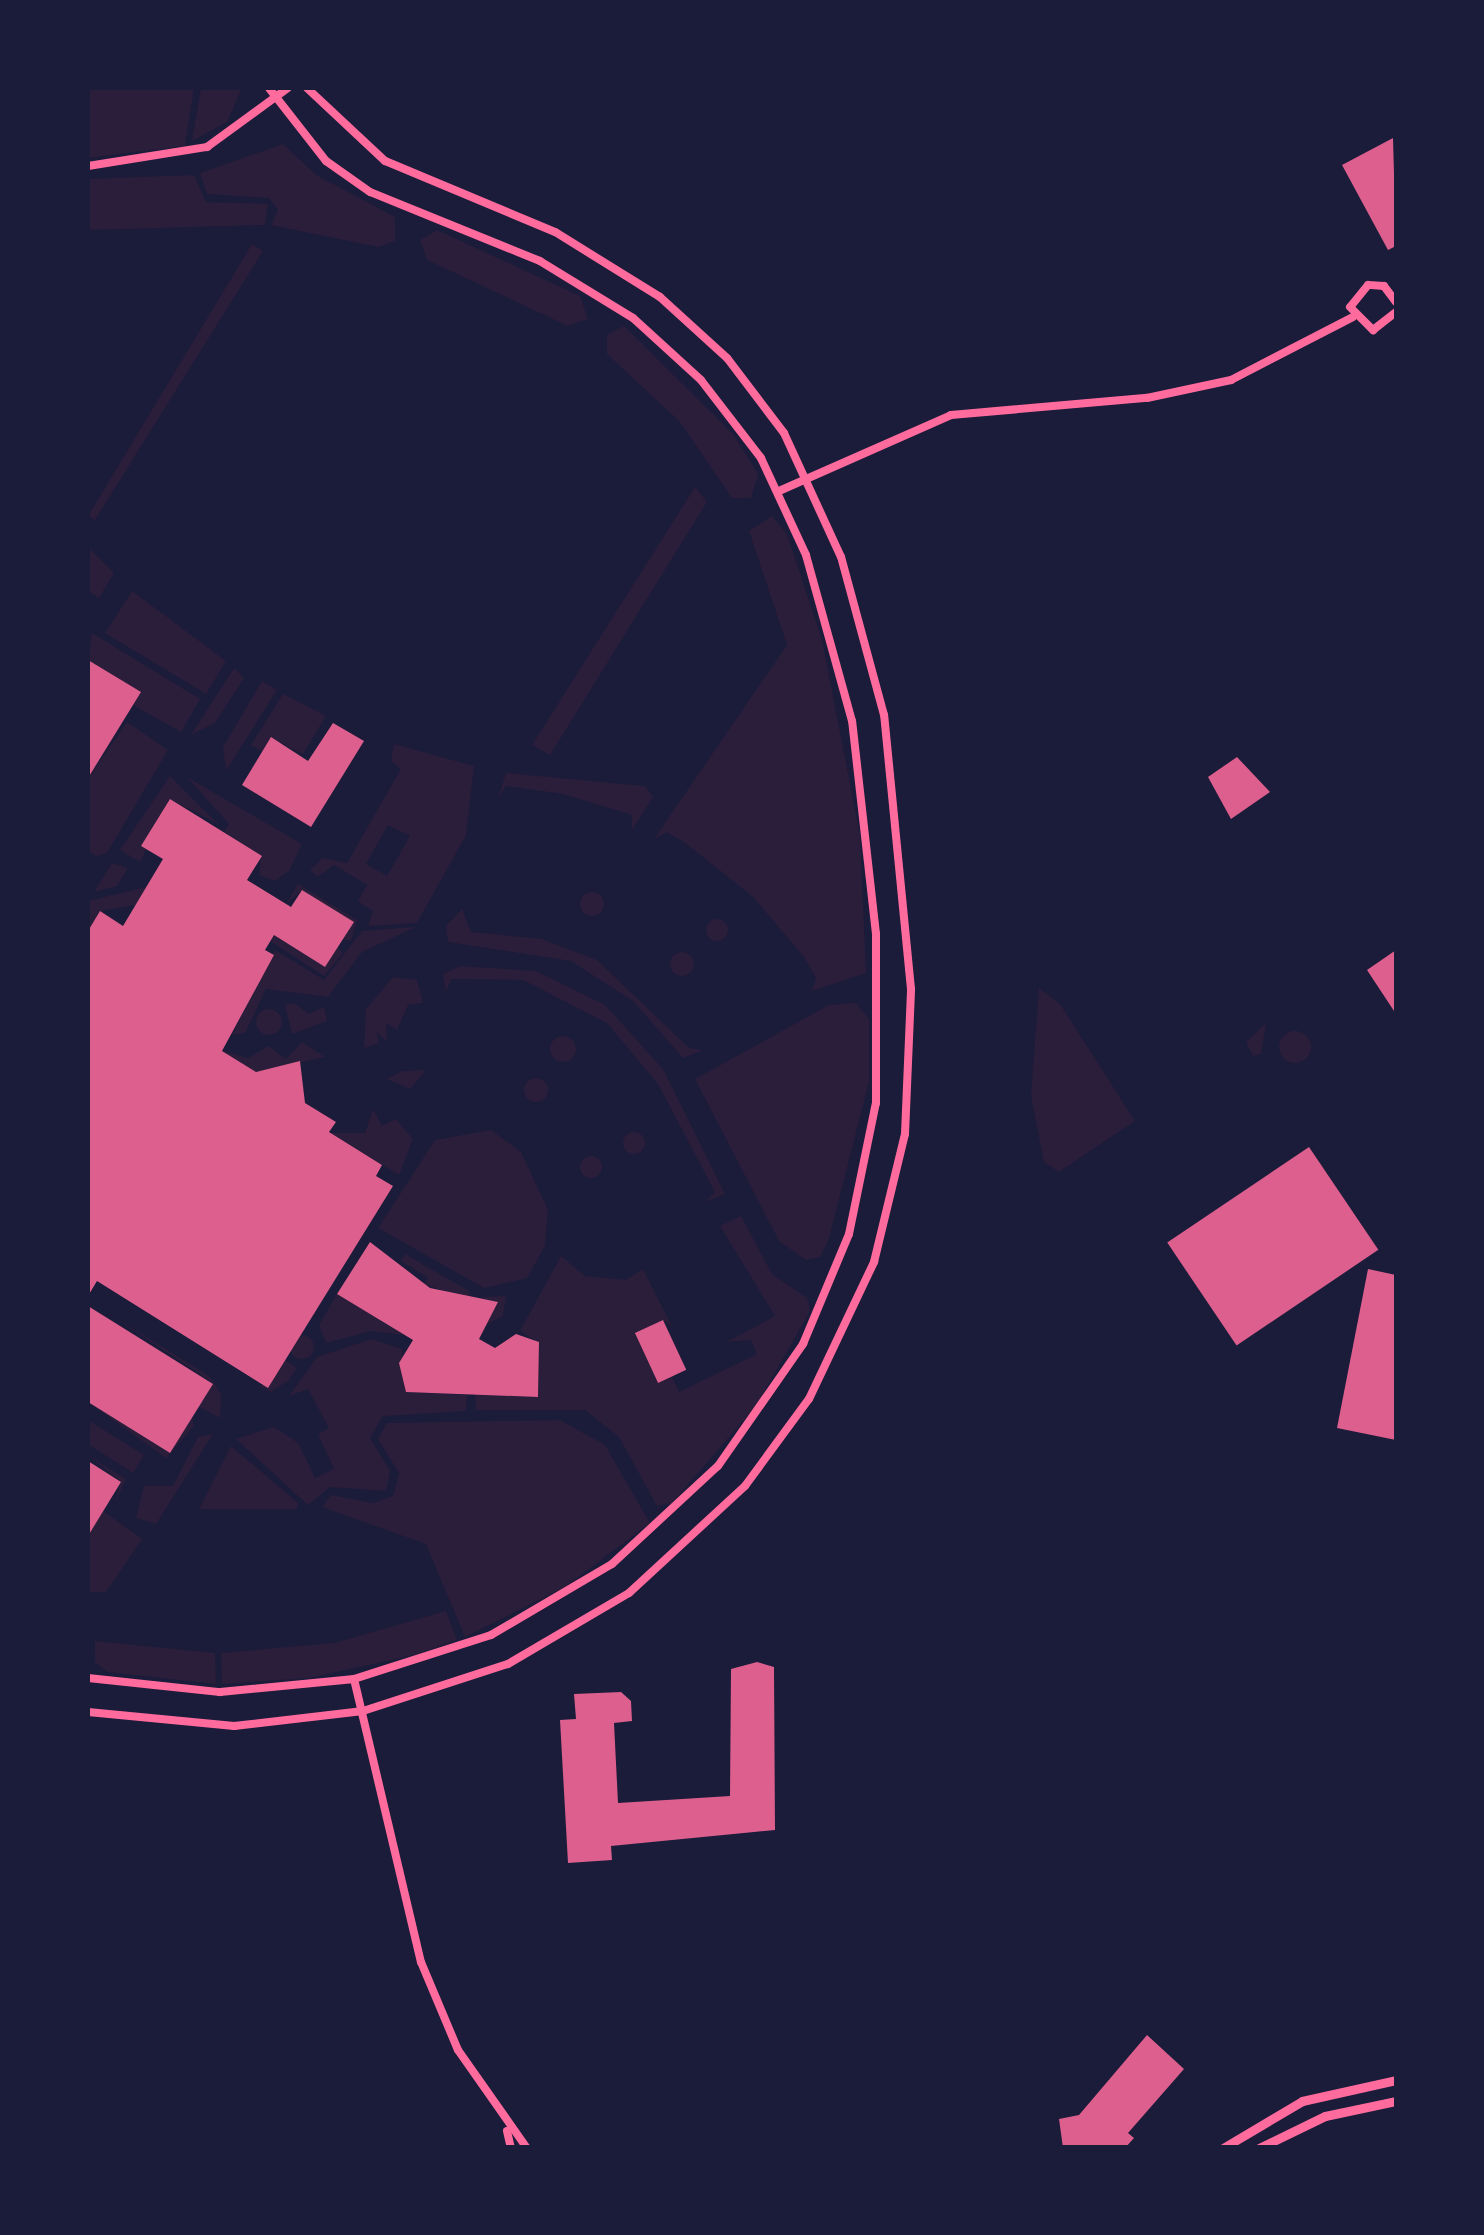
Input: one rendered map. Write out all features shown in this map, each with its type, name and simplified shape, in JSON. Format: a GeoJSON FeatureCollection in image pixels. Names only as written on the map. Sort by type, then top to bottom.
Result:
{"type":"FeatureCollection","features":[{"type":"Feature","properties":{"kind":"street"},"geometry":{"type":"LineString","coordinates":[[88,1678],[220,1692],[354,1680],[528,1618],[661,1524],[761,1412],[809,1332],[849,1234],[879,1068],[869,835],[838,661],[779,491],[720,400],[643,326],[525,254],[370,192],[326,161],[269,88]]}},
{"type":"Feature","properties":{"kind":"street"},"geometry":{"type":"LineString","coordinates":[[88,166],[207,147],[288,88]]}},
{"type":"Feature","properties":{"kind":"street"},"geometry":{"type":"LineString","coordinates":[[88,1712],[234,1726],[363,1712],[508,1664],[657,1571],[788,1430],[874,1262],[910,1089],[902,838],[872,660],[808,476],[748,384],[660,297],[555,232],[385,161],[307,88]]}},
{"type":"Feature","properties":{"kind":"street"},"geometry":{"type":"LineString","coordinates":[[1353,317],[1352,298],[1368,284],[1384,286],[1396,302]]}},
{"type":"Feature","properties":{"kind":"street"},"geometry":{"type":"LineString","coordinates":[[1353,317],[1379,330],[1396,312]]}},
{"type":"Feature","properties":{"kind":"street"},"geometry":{"type":"LineString","coordinates":[[779,491],[977,409],[1147,398],[1231,380],[1353,317]]}},
{"type":"Feature","properties":{"kind":"street"},"geometry":{"type":"LineString","coordinates":[[354,1680],[421,1962],[512,2148]]}},
{"type":"Feature","properties":{"kind":"street"},"geometry":{"type":"LineString","coordinates":[[1224,2148],[1302,2101],[1396,2080]]}},
{"type":"Feature","properties":{"kind":"street"},"geometry":{"type":"LineString","coordinates":[[1258,2148],[1325,2116],[1396,2101]]}},
{"type":"Feature","properties":{"kind":"street"},"geometry":{"type":"LineString","coordinates":[[507,2131],[526,2148]]}},
{"type":"Feature","properties":{"kind":"shaded area"},"geometry":{"type":"Polygon","coordinates":[[[88,88],[194,88],[185,146],[88,158],[88,88]]]}},
{"type":"Feature","properties":{"kind":"shaded area"},"geometry":{"type":"Polygon","coordinates":[[[201,88],[242,88],[227,122],[192,141],[201,88]]]}},
{"type":"Feature","properties":{"kind":"shaded area"},"geometry":{"type":"Polygon","coordinates":[[[283,144],[316,175],[395,217],[395,241],[378,247],[271,225],[278,210],[269,198],[207,194],[200,173],[283,144]]]}},
{"type":"Feature","properties":{"kind":"shaded area"},"geometry":{"type":"Polygon","coordinates":[[[194,175],[206,202],[268,204],[265,225],[88,230],[88,179],[194,175]]]}},
{"type":"Feature","properties":{"kind":"shaded area"},"geometry":{"type":"Polygon","coordinates":[[[437,230],[580,296],[588,319],[568,326],[427,260],[420,240],[437,230]]]}},
{"type":"Feature","properties":{"kind":"shaded area"},"geometry":{"type":"Polygon","coordinates":[[[252,244],[263,251],[95,520],[88,516],[252,244]]]}},
{"type":"Feature","properties":{"kind":"shaded area"},"geometry":{"type":"Polygon","coordinates":[[[624,326],[733,434],[758,474],[751,498],[732,498],[680,422],[607,354],[607,335],[624,326]]]}},
{"type":"Feature","properties":{"kind":"shaded area"},"geometry":{"type":"Polygon","coordinates":[[[695,487],[707,502],[550,755],[532,745],[695,487]]]}},
{"type":"Feature","properties":{"kind":"shaded area"},"geometry":{"type":"Polygon","coordinates":[[[772,516],[787,534],[822,640],[860,835],[866,973],[812,991],[816,978],[804,957],[752,896],[667,832],[654,839],[787,645],[749,531],[772,516]]]}},
{"type":"Feature","properties":{"kind":"shaded area"},"geometry":{"type":"Polygon","coordinates":[[[88,547],[114,573],[99,598],[88,591],[88,547]]]}},
{"type":"Feature","properties":{"kind":"shaded area"},"geometry":{"type":"Polygon","coordinates":[[[132,591],[226,661],[206,694],[105,633],[132,591]]]}},
{"type":"Feature","properties":{"kind":"shaded area"},"geometry":{"type":"Polygon","coordinates":[[[92,633],[200,699],[181,732],[133,705],[140,692],[88,660],[92,633]]]}},
{"type":"Feature","properties":{"kind":"shaded area"},"geometry":{"type":"Polygon","coordinates":[[[234,668],[244,678],[215,723],[191,735],[234,668]]]}},
{"type":"Feature","properties":{"kind":"shaded area"},"geometry":{"type":"Polygon","coordinates":[[[262,681],[277,690],[226,771],[223,747],[262,681]]]}},
{"type":"Feature","properties":{"kind":"shaded area"},"geometry":{"type":"Polygon","coordinates":[[[283,694],[326,716],[303,754],[271,738],[262,751],[251,745],[283,694]]]}},
{"type":"Feature","properties":{"kind":"shaded area"},"geometry":{"type":"Polygon","coordinates":[[[127,722],[168,750],[107,853],[96,856],[88,851],[88,778],[127,722]]]}},
{"type":"Feature","properties":{"kind":"shaded area"},"geometry":{"type":"Polygon","coordinates":[[[394,744],[474,766],[466,835],[417,923],[368,926],[373,911],[358,901],[367,885],[334,865],[318,877],[310,870],[323,858],[347,863],[401,769],[391,761],[394,744]],[[388,825],[366,864],[387,876],[410,836],[388,825]]]}},
{"type":"Feature","properties":{"kind":"shaded area"},"geometry":{"type":"Polygon","coordinates":[[[506,773],[645,786],[653,797],[632,830],[632,815],[563,794],[506,786],[498,799],[506,773]]]}},
{"type":"Feature","properties":{"kind":"shaded area"},"geometry":{"type":"Polygon","coordinates":[[[170,776],[218,824],[170,799],[140,862],[120,850],[170,776]]]}},
{"type":"Feature","properties":{"kind":"shaded area"},"geometry":{"type":"Polygon","coordinates":[[[187,777],[302,844],[289,871],[275,881],[259,875],[261,856],[224,832],[229,824],[187,777]]]}},
{"type":"Feature","properties":{"kind":"shaded area"},"geometry":{"type":"Polygon","coordinates":[[[112,863],[128,868],[117,886],[94,892],[112,863]]]}},
{"type":"Feature","properties":{"kind":"shaded area"},"geometry":{"type":"Polygon","coordinates":[[[298,884],[357,920],[351,941],[343,939],[353,922],[302,890],[286,904],[298,884]]]}},
{"type":"Feature","properties":{"kind":"shaded area"},"geometry":{"type":"Polygon","coordinates":[[[146,887],[136,905],[100,911],[88,931],[88,901],[146,887]]]}},
{"type":"Feature","properties":{"kind":"shaded area"},"geometry":{"type":"Polygon","coordinates":[[[592,892],[604,904],[592,916],[580,904],[592,892]]]}},
{"type":"Feature","properties":{"kind":"shaded area"},"geometry":{"type":"Polygon","coordinates":[[[462,909],[471,932],[542,939],[597,960],[689,1048],[703,1050],[683,1058],[633,1001],[571,961],[448,942],[446,926],[462,909]]]}},
{"type":"Feature","properties":{"kind":"shaded area"},"geometry":{"type":"Polygon","coordinates":[[[717,919],[725,922],[725,938],[717,941],[709,938],[706,930],[709,922],[717,919]]]}},
{"type":"Feature","properties":{"kind":"shaded area"},"geometry":{"type":"Polygon","coordinates":[[[416,927],[362,952],[328,997],[266,989],[245,1033],[232,1035],[275,950],[324,980],[362,931],[416,927]]]}},
{"type":"Feature","properties":{"kind":"shaded area"},"geometry":{"type":"Polygon","coordinates":[[[274,935],[325,967],[338,947],[343,953],[324,976],[270,941],[274,935]]]}},
{"type":"Feature","properties":{"kind":"shaded area"},"geometry":{"type":"Polygon","coordinates":[[[682,952],[694,964],[682,976],[670,964],[682,952]]]}},
{"type":"Feature","properties":{"kind":"shaded area"},"geometry":{"type":"Polygon","coordinates":[[[460,966],[536,971],[605,1005],[663,1069],[725,1194],[705,1202],[715,1192],[658,1084],[607,1023],[523,980],[451,979],[446,992],[443,974],[460,966]]]}},
{"type":"Feature","properties":{"kind":"shaded area"},"geometry":{"type":"Polygon","coordinates":[[[393,977],[417,980],[423,1003],[408,1005],[397,1030],[386,1023],[387,1041],[376,1032],[379,1043],[364,1048],[366,1009],[393,977]]]}},
{"type":"Feature","properties":{"kind":"shaded area"},"geometry":{"type":"Polygon","coordinates":[[[1039,988],[1060,1004],[1135,1121],[1059,1172],[1044,1162],[1031,1096],[1039,988]]]}},
{"type":"Feature","properties":{"kind":"shaded area"},"geometry":{"type":"Polygon","coordinates":[[[294,1003],[309,1014],[324,1007],[327,1021],[292,1034],[285,1005],[294,1003]]]}},
{"type":"Feature","properties":{"kind":"shaded area"},"geometry":{"type":"Polygon","coordinates":[[[856,1003],[869,1019],[869,1081],[829,1239],[820,1257],[806,1260],[779,1241],[695,1079],[829,1005],[856,1003]]]}},
{"type":"Feature","properties":{"kind":"shaded area"},"geometry":{"type":"Polygon","coordinates":[[[269,1009],[278,1013],[282,1022],[278,1031],[269,1035],[260,1031],[256,1022],[260,1013],[269,1009]]]}},
{"type":"Feature","properties":{"kind":"shaded area"},"geometry":{"type":"Polygon","coordinates":[[[1266,1023],[1261,1054],[1253,1056],[1246,1042],[1266,1023]]]}},
{"type":"Feature","properties":{"kind":"shaded area"},"geometry":{"type":"Polygon","coordinates":[[[1295,1031],[1306,1036],[1311,1047],[1306,1058],[1295,1063],[1284,1058],[1279,1047],[1284,1036],[1295,1031]]]}},
{"type":"Feature","properties":{"kind":"shaded area"},"geometry":{"type":"Polygon","coordinates":[[[563,1036],[572,1040],[576,1049],[572,1058],[563,1062],[554,1058],[550,1049],[554,1040],[563,1036]]]}},
{"type":"Feature","properties":{"kind":"shaded area"},"geometry":{"type":"Polygon","coordinates":[[[302,1042],[325,1057],[256,1072],[222,1051],[248,1058],[269,1046],[286,1059],[302,1042]]]}},
{"type":"Feature","properties":{"kind":"shaded area"},"geometry":{"type":"Polygon","coordinates":[[[426,1070],[410,1089],[387,1079],[402,1071],[426,1070]]]}},
{"type":"Feature","properties":{"kind":"shaded area"},"geometry":{"type":"Polygon","coordinates":[[[536,1078],[548,1090],[536,1102],[524,1090],[536,1078]]]}},
{"type":"Feature","properties":{"kind":"shaded area"},"geometry":{"type":"Polygon","coordinates":[[[373,1109],[382,1126],[396,1119],[413,1139],[399,1175],[331,1133],[365,1133],[373,1109]]]}},
{"type":"Feature","properties":{"kind":"shaded area"},"geometry":{"type":"Polygon","coordinates":[[[491,1130],[521,1152],[548,1210],[545,1246],[527,1278],[484,1288],[378,1228],[435,1140],[491,1130]]]}},
{"type":"Feature","properties":{"kind":"shaded area"},"geometry":{"type":"Polygon","coordinates":[[[634,1132],[642,1135],[642,1151],[634,1154],[626,1151],[623,1143],[626,1135],[634,1132]]]}},
{"type":"Feature","properties":{"kind":"shaded area"},"geometry":{"type":"Polygon","coordinates":[[[591,1156],[599,1159],[599,1175],[591,1178],[583,1175],[580,1167],[583,1159],[591,1156]]]}},
{"type":"Feature","properties":{"kind":"shaded area"},"geometry":{"type":"Polygon","coordinates":[[[741,1216],[772,1274],[807,1298],[810,1311],[756,1406],[672,1503],[657,1506],[619,1437],[585,1410],[476,1410],[475,1395],[538,1396],[539,1343],[520,1331],[561,1256],[585,1276],[626,1280],[643,1269],[672,1326],[662,1320],[635,1334],[659,1383],[672,1377],[679,1392],[757,1354],[751,1340],[727,1342],[775,1316],[720,1226],[741,1216]]]}},
{"type":"Feature","properties":{"kind":"shaded area"},"geometry":{"type":"Polygon","coordinates":[[[405,1254],[469,1291],[469,1300],[424,1284],[428,1278],[401,1261],[405,1254]]]}},
{"type":"Feature","properties":{"kind":"shaded area"},"geometry":{"type":"Polygon","coordinates":[[[337,1294],[404,1335],[371,1331],[326,1343],[319,1325],[337,1294]]]}},
{"type":"Feature","properties":{"kind":"shaded area"},"geometry":{"type":"Polygon","coordinates":[[[506,1296],[503,1316],[482,1327],[497,1302],[480,1297],[506,1296]]]}},
{"type":"Feature","properties":{"kind":"shaded area"},"geometry":{"type":"Polygon","coordinates":[[[106,1312],[206,1374],[214,1382],[221,1395],[220,1418],[199,1407],[213,1383],[106,1312]]]}},
{"type":"Feature","properties":{"kind":"shaded area"},"geometry":{"type":"Polygon","coordinates":[[[302,1335],[314,1347],[302,1359],[290,1347],[302,1335]]]}},
{"type":"Feature","properties":{"kind":"shaded area"},"geometry":{"type":"Polygon","coordinates":[[[371,1339],[402,1349],[406,1392],[467,1395],[466,1411],[383,1416],[370,1438],[390,1471],[386,1491],[330,1487],[308,1505],[236,1439],[274,1427],[298,1443],[315,1478],[334,1469],[318,1434],[329,1428],[308,1389],[289,1396],[317,1357],[371,1339]]]}},
{"type":"Feature","properties":{"kind":"shaded area"},"geometry":{"type":"Polygon","coordinates":[[[285,1360],[297,1368],[288,1381],[271,1392],[260,1387],[285,1360]]]}},
{"type":"Feature","properties":{"kind":"shaded area"},"geometry":{"type":"Polygon","coordinates":[[[88,1402],[169,1453],[192,1417],[194,1426],[166,1458],[88,1402]]]}},
{"type":"Feature","properties":{"kind":"shaded area"},"geometry":{"type":"Polygon","coordinates":[[[88,1420],[144,1455],[133,1473],[88,1444],[88,1420]]]}},
{"type":"Feature","properties":{"kind":"shaded area"},"geometry":{"type":"Polygon","coordinates":[[[560,1420],[605,1445],[650,1523],[565,1587],[465,1637],[426,1544],[322,1507],[331,1495],[373,1503],[393,1496],[399,1473],[378,1439],[387,1423],[560,1420]]]}},
{"type":"Feature","properties":{"kind":"shaded area"},"geometry":{"type":"Polygon","coordinates":[[[213,1434],[156,1524],[136,1518],[144,1486],[173,1486],[198,1437],[213,1434]]]}},
{"type":"Feature","properties":{"kind":"shaded area"},"geometry":{"type":"Polygon","coordinates":[[[231,1446],[298,1503],[297,1509],[199,1509],[231,1446]]]}},
{"type":"Feature","properties":{"kind":"shaded area"},"geometry":{"type":"Polygon","coordinates":[[[88,1455],[126,1479],[114,1505],[121,1482],[88,1455]]]}},
{"type":"Feature","properties":{"kind":"shaded area"},"geometry":{"type":"Polygon","coordinates":[[[103,1511],[142,1539],[106,1592],[88,1592],[88,1536],[103,1511]]]}},
{"type":"Feature","properties":{"kind":"shaded area"},"geometry":{"type":"Polygon","coordinates":[[[446,1611],[457,1640],[414,1655],[309,1678],[222,1684],[221,1653],[334,1643],[446,1611]]]}},
{"type":"Feature","properties":{"kind":"shaded area"},"geometry":{"type":"Polygon","coordinates":[[[95,1641],[215,1653],[216,1684],[107,1672],[95,1662],[95,1641]]]}},
{"type":"Feature","properties":{"kind":"building"},"geometry":{"type":"Polygon","coordinates":[[[1393,138],[1396,246],[1388,250],[1342,165],[1393,138]]]}},
{"type":"Feature","properties":{"kind":"building"},"geometry":{"type":"Polygon","coordinates":[[[88,660],[141,692],[88,778],[88,660]]]}},
{"type":"Feature","properties":{"kind":"building"},"geometry":{"type":"Polygon","coordinates":[[[333,723],[364,741],[311,827],[242,785],[271,737],[308,761],[333,723]]]}},
{"type":"Feature","properties":{"kind":"building"},"geometry":{"type":"Polygon","coordinates":[[[1237,757],[1270,792],[1231,819],[1208,777],[1237,757]]]}},
{"type":"Feature","properties":{"kind":"building"},"geometry":{"type":"Polygon","coordinates":[[[170,799],[262,856],[247,880],[291,907],[302,890],[354,922],[325,967],[274,935],[265,950],[274,955],[222,1051],[256,1072],[300,1061],[305,1103],[336,1122],[329,1132],[382,1165],[376,1176],[393,1186],[268,1388],[97,1281],[88,1296],[88,931],[100,911],[123,926],[163,859],[141,846],[170,799]]]}},
{"type":"Feature","properties":{"kind":"building"},"geometry":{"type":"Polygon","coordinates":[[[1396,950],[1396,1014],[1367,970],[1396,950]]]}},
{"type":"Feature","properties":{"kind":"building"},"geometry":{"type":"Polygon","coordinates":[[[1309,1147],[1378,1250],[1237,1345],[1167,1243],[1309,1147]]]}},
{"type":"Feature","properties":{"kind":"building"},"geometry":{"type":"Polygon","coordinates":[[[370,1242],[430,1288],[498,1302],[479,1339],[495,1348],[516,1334],[539,1342],[538,1397],[406,1392],[399,1363],[413,1340],[337,1294],[370,1242]]]}},
{"type":"Feature","properties":{"kind":"building"},"geometry":{"type":"Polygon","coordinates":[[[1368,1269],[1396,1275],[1396,1440],[1337,1428],[1368,1269]]]}},
{"type":"Feature","properties":{"kind":"building"},"geometry":{"type":"Polygon","coordinates":[[[88,1306],[213,1384],[170,1453],[88,1402],[88,1306]]]}},
{"type":"Feature","properties":{"kind":"building"},"geometry":{"type":"Polygon","coordinates":[[[663,1320],[686,1370],[658,1383],[635,1333],[663,1320]]]}},
{"type":"Feature","properties":{"kind":"building"},"geometry":{"type":"Polygon","coordinates":[[[88,1461],[121,1482],[88,1536],[88,1461]]]}},
{"type":"Feature","properties":{"kind":"building"},"geometry":{"type":"Polygon","coordinates":[[[757,1662],[774,1667],[775,1830],[611,1846],[612,1860],[568,1863],[560,1720],[576,1719],[574,1694],[621,1692],[631,1701],[632,1721],[614,1723],[618,1803],[730,1796],[731,1669],[757,1662]]]}},
{"type":"Feature","properties":{"kind":"building"},"geometry":{"type":"Polygon","coordinates":[[[1147,2035],[1184,2069],[1128,2133],[1134,2138],[1125,2148],[1063,2148],[1059,2119],[1079,2115],[1147,2035]]]}}]}
